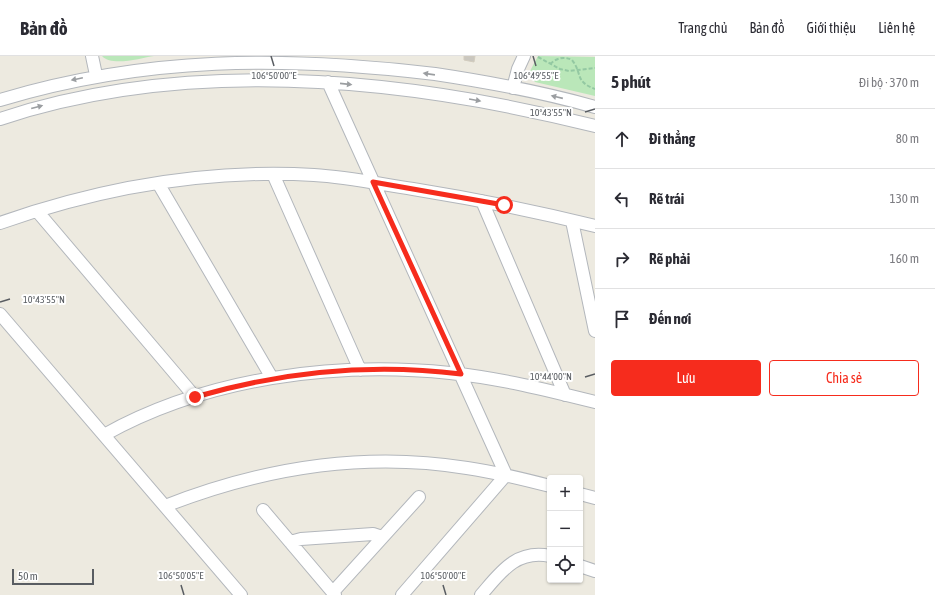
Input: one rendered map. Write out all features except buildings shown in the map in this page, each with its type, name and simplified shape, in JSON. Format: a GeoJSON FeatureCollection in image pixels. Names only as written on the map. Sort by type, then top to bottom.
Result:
{"type":"FeatureCollection","features":[{"type":"Feature","properties":{"kind":"street"},"geometry":{"type":"LineString","coordinates":[[92,56],[96,75]]}},
{"type":"Feature","properties":{"kind":"street"},"geometry":{"type":"LineString","coordinates":[[513,88],[518,69],[524,56]]}},
{"type":"Feature","properties":{"kind":"street"},"geometry":{"type":"LineString","coordinates":[[0,100],[48,86],[96,75],[142,67],[207,61],[293,60],[412,71],[513,88],[595,106]]}},
{"type":"Feature","properties":{"kind":"street"},"geometry":{"type":"LineString","coordinates":[[0,119],[68,99],[129,88],[172,82],[245,78],[328,82],[397,89],[469,99],[595,126]]}},
{"type":"Feature","properties":{"kind":"street"},"geometry":{"type":"LineString","coordinates":[[328,82],[506,475]]}},
{"type":"Feature","properties":{"kind":"street"},"geometry":{"type":"LineString","coordinates":[[273,174],[360,370]]}},
{"type":"Feature","properties":{"kind":"street"},"geometry":{"type":"LineString","coordinates":[[0,223],[37,211],[110,192],[158,183],[201,178],[273,174],[314,175],[373,182],[482,201],[595,226]]}},
{"type":"Feature","properties":{"kind":"street"},"geometry":{"type":"LineString","coordinates":[[158,183],[272,378]]}},
{"type":"Feature","properties":{"kind":"street"},"geometry":{"type":"LineString","coordinates":[[482,201],[565,395]]}},
{"type":"Feature","properties":{"kind":"street"},"geometry":{"type":"LineString","coordinates":[[37,211],[195,397]]}},
{"type":"Feature","properties":{"kind":"street"},"geometry":{"type":"LineString","coordinates":[[572,221],[595,331]]}},
{"type":"Feature","properties":{"kind":"street"},"geometry":{"type":"LineString","coordinates":[[0,314],[241,595]]}},
{"type":"Feature","properties":{"kind":"street"},"geometry":{"type":"LineString","coordinates":[[104,435],[148,412],[195,397],[272,378],[310,373],[360,370],[424,371],[461,374],[504,381],[595,402]]}},
{"type":"Feature","properties":{"kind":"street"},"geometry":{"type":"LineString","coordinates":[[165,506],[245,479],[328,464],[363,462],[412,462],[467,468],[506,475],[547,485]]}},
{"type":"Feature","properties":{"kind":"street"},"geometry":{"type":"LineString","coordinates":[[402,595],[506,475]]}},
{"type":"Feature","properties":{"kind":"street"},"geometry":{"type":"LineString","coordinates":[[583,495],[595,498]]}},
{"type":"Feature","properties":{"kind":"street"},"geometry":{"type":"LineString","coordinates":[[263,510],[334,594],[382,537],[419,497]]}},
{"type":"Feature","properties":{"kind":"street"},"geometry":{"type":"LineString","coordinates":[[290,542],[301,539],[373,534],[382,537]]}},
{"type":"Feature","properties":{"kind":"street"},"geometry":{"type":"LineString","coordinates":[[481,595],[512,562],[531,556],[547,556]]}},
{"type":"Feature","properties":{"kind":"street"},"geometry":{"type":"LineString","coordinates":[[583,567],[595,571]]}},
{"type":"Feature","properties":{"kind":"path"},"geometry":{"type":"LineString","coordinates":[[538,57],[560,69],[577,70],[595,68]]}},
{"type":"Feature","properties":{"kind":"path"},"geometry":{"type":"LineString","coordinates":[[550,64],[557,59],[565,58],[572,60],[581,81],[595,89]]}},
{"type":"Feature","properties":{"kind":"green space"},"geometry":{"type":"Polygon","coordinates":[[[102,56],[154,56],[134,60],[113,61],[102,56]]]}},
{"type":"Feature","properties":{"kind":"green space"},"geometry":{"type":"Polygon","coordinates":[[[538,56],[595,57],[595,96],[535,82],[530,75],[530,71],[538,56]]]}},
{"type":"Feature","properties":{"kind":"route"},"geometry":{"type":"LineString","coordinates":[[195,397],[258,381],[310,373],[360,370],[394,370],[461,374],[373,182],[504,205]]}}]}
